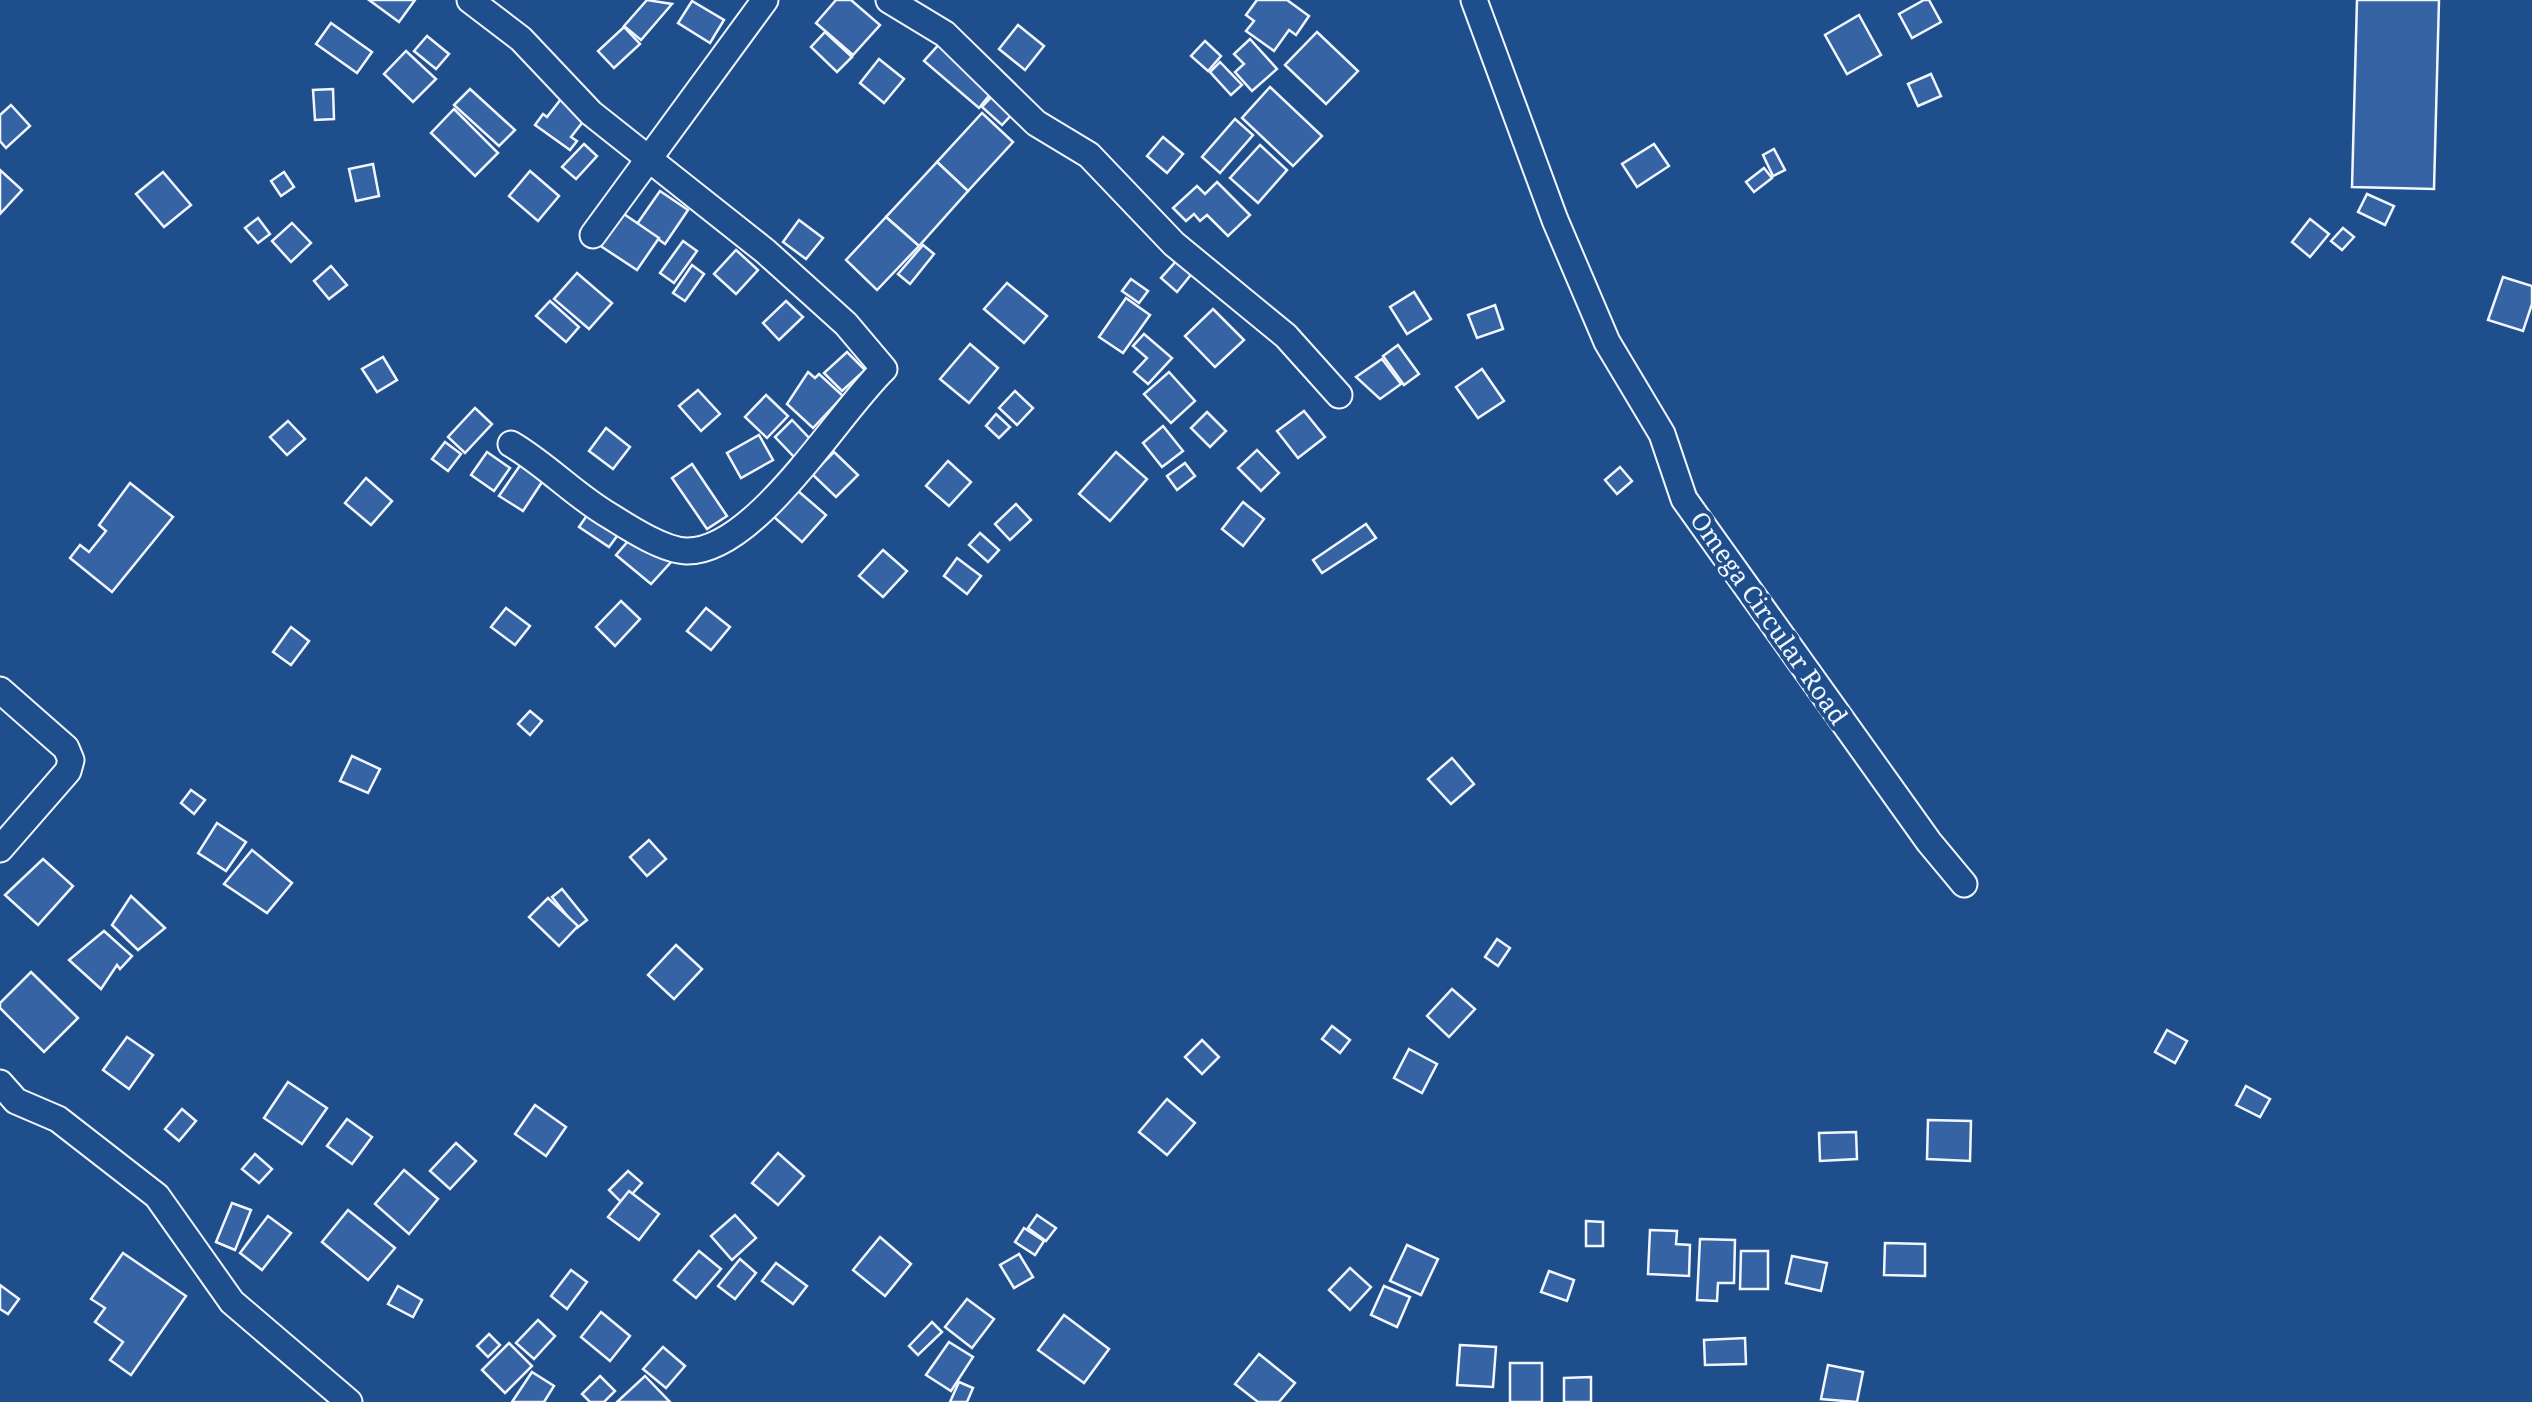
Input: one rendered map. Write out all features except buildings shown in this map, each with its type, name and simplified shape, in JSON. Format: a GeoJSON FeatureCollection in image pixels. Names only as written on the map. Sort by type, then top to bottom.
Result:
{"type":"FeatureCollection","features":[{"type":"Feature","properties":{"kind":"street"},"geometry":{"type":"LineString","coordinates":[[470,0],[520,39],[591,112],[650,157],[846,324],[884,369],[839,416],[805,466],[744,528],[725,541],[686,551],[612,518],[540,460],[511,444]]}},
{"type":"Feature","properties":{"kind":"street"},"geometry":{"type":"LineString","coordinates":[[594,235],[765,0]]}},
{"type":"Feature","properties":{"kind":"street"},"geometry":{"type":"LineString","coordinates":[[889,0],[945,34],[1036,123],[1089,156],[1174,244],[1286,336],[1340,394]]}},
{"type":"Feature","properties":{"kind":"street","name":"Omega Circular Road"},"geometry":{"type":"LineString","coordinates":[[1474,0],[1555,220],[1607,342],[1662,434],[1684,499],[1929,842],[1964,884]]}},
{"type":"Feature","properties":{"kind":"street"},"geometry":{"type":"LineString","coordinates":[[0,690],[66,748],[71,760],[68,771],[0,849]]}},
{"type":"Feature","properties":{"kind":"street"},"geometry":{"type":"LineString","coordinates":[[0,1083],[16,1101],[58,1119],[157,1196],[232,1302],[349,1402]]}}]}
